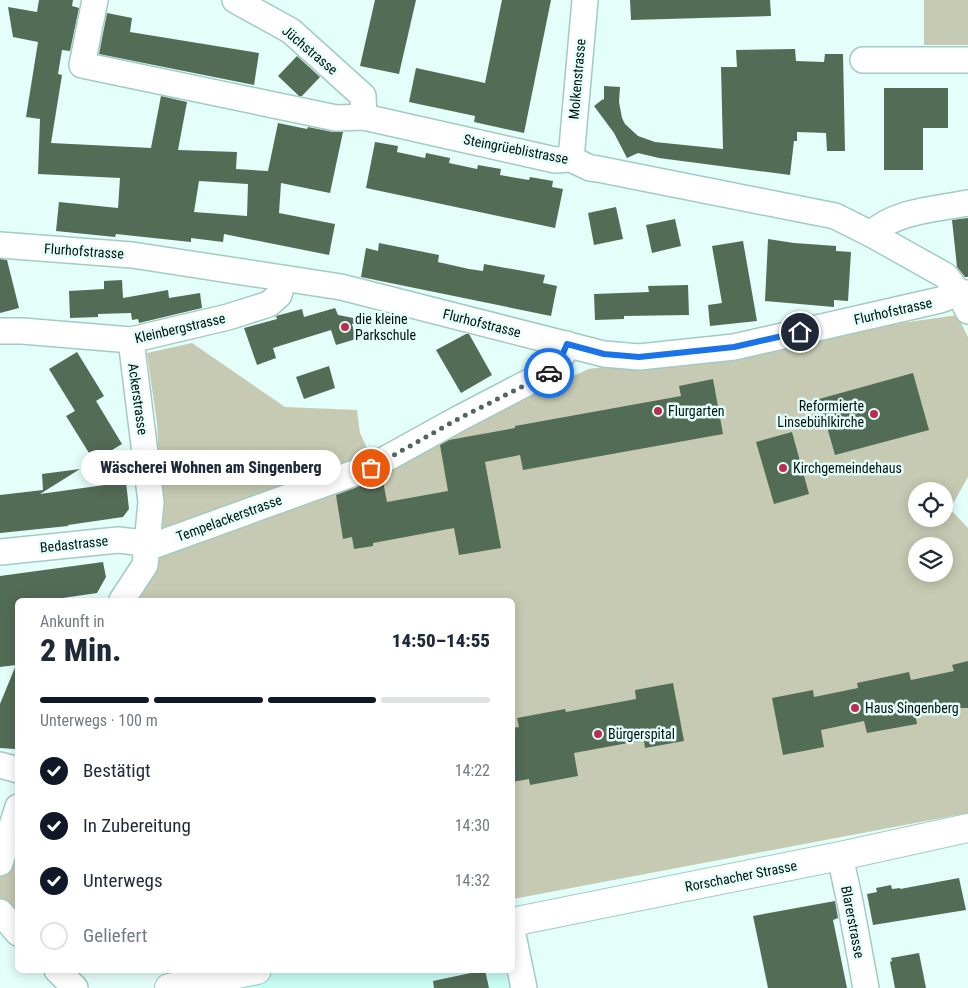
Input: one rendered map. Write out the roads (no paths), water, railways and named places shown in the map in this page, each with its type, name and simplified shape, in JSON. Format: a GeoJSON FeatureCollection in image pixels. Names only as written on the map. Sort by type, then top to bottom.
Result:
{"type":"FeatureCollection","features":[{"type":"Feature","properties":{"kind":"main road","name":"Rorschacher Strasse"},"geometry":{"type":"LineString","coordinates":[[515,921],[840,856],[968,828]]}},
{"type":"Feature","properties":{"kind":"main road"},"geometry":{"type":"LineString","coordinates":[[169,988],[242,973]]}},
{"type":"Feature","properties":{"kind":"street","name":"Steingrüeblistrasse"},"geometry":{"type":"LineString","coordinates":[[95,0],[82,65],[336,118],[364,117],[555,160],[571,159],[590,168],[835,216],[946,276],[965,299]]}},
{"type":"Feature","properties":{"kind":"street","name":"Jüchstrasse"},"geometry":{"type":"LineString","coordinates":[[235,0],[291,31],[363,96],[364,117]]}},
{"type":"Feature","properties":{"kind":"street","name":"Molkenstrasse"},"geometry":{"type":"LineString","coordinates":[[571,159],[585,0]]}},
{"type":"Feature","properties":{"kind":"street"},"geometry":{"type":"LineString","coordinates":[[863,60],[968,60]]}},
{"type":"Feature","properties":{"kind":"street"},"geometry":{"type":"LineString","coordinates":[[871,234],[878,227],[895,218],[968,203]]}},
{"type":"Feature","properties":{"kind":"street","name":"Flurhofstrasse"},"geometry":{"type":"LineString","coordinates":[[0,245],[132,255],[341,287],[604,354],[639,357],[734,347],[940,300],[965,299]]}},
{"type":"Feature","properties":{"kind":"street","name":"Kleinbergstrasse"},"geometry":{"type":"LineString","coordinates":[[0,331],[22,331],[131,340],[228,317],[269,304],[279,295],[283,279]]}},
{"type":"Feature","properties":{"kind":"street","name":"Ackerstrasse"},"geometry":{"type":"LineString","coordinates":[[131,340],[151,502],[147,548]]}},
{"type":"Feature","properties":{"kind":"street","name":"Tempelackerstrasse"},"geometry":{"type":"LineString","coordinates":[[147,548],[371,468],[458,419],[547,374],[560,360],[567,344]]}},
{"type":"Feature","properties":{"kind":"street","name":"Bedastrasse"},"geometry":{"type":"LineString","coordinates":[[0,552],[118,540],[136,542],[147,548]]}},
{"type":"Feature","properties":{"kind":"street"},"geometry":{"type":"LineString","coordinates":[[123,598],[144,565],[147,548]]}},
{"type":"Feature","properties":{"kind":"street"},"geometry":{"type":"LineString","coordinates":[[0,765],[15,769]]}},
{"type":"Feature","properties":{"kind":"street"},"geometry":{"type":"LineString","coordinates":[[0,863],[15,817]]}},
{"type":"Feature","properties":{"kind":"street","name":"Blarerstrasse"},"geometry":{"type":"LineString","coordinates":[[840,856],[866,988]]}},
{"type":"Feature","properties":{"kind":"street"},"geometry":{"type":"LineString","coordinates":[[0,912],[15,930]]}},
{"type":"Feature","properties":{"kind":"street"},"geometry":{"type":"LineString","coordinates":[[515,944],[524,988]]}},
{"type":"Feature","properties":{"kind":"street"},"geometry":{"type":"LineString","coordinates":[[60,973],[75,988]]}},
{"type":"Feature","properties":{"kind":"place","name":"die kleine Parkschule"},"geometry":{"type":"Point","coordinates":[345,327]}},
{"type":"Feature","properties":{"kind":"place","name":"Flurgarten"},"geometry":{"type":"Point","coordinates":[658,411]}},
{"type":"Feature","properties":{"kind":"place","name":"Reformierte Linsebühlkirche"},"geometry":{"type":"Point","coordinates":[874,414]}},
{"type":"Feature","properties":{"kind":"place","name":"Wäscherei Wohnen am Singenberg"},"geometry":{"type":"Point","coordinates":[371,468]}},
{"type":"Feature","properties":{"kind":"place","name":"Kirchgemeindehaus"},"geometry":{"type":"Point","coordinates":[783,468]}},
{"type":"Feature","properties":{"kind":"place","name":"Haus Singenberg"},"geometry":{"type":"Point","coordinates":[855,708]}},
{"type":"Feature","properties":{"kind":"place","name":"Bürgerspital"},"geometry":{"type":"Point","coordinates":[598,734]}}]}
